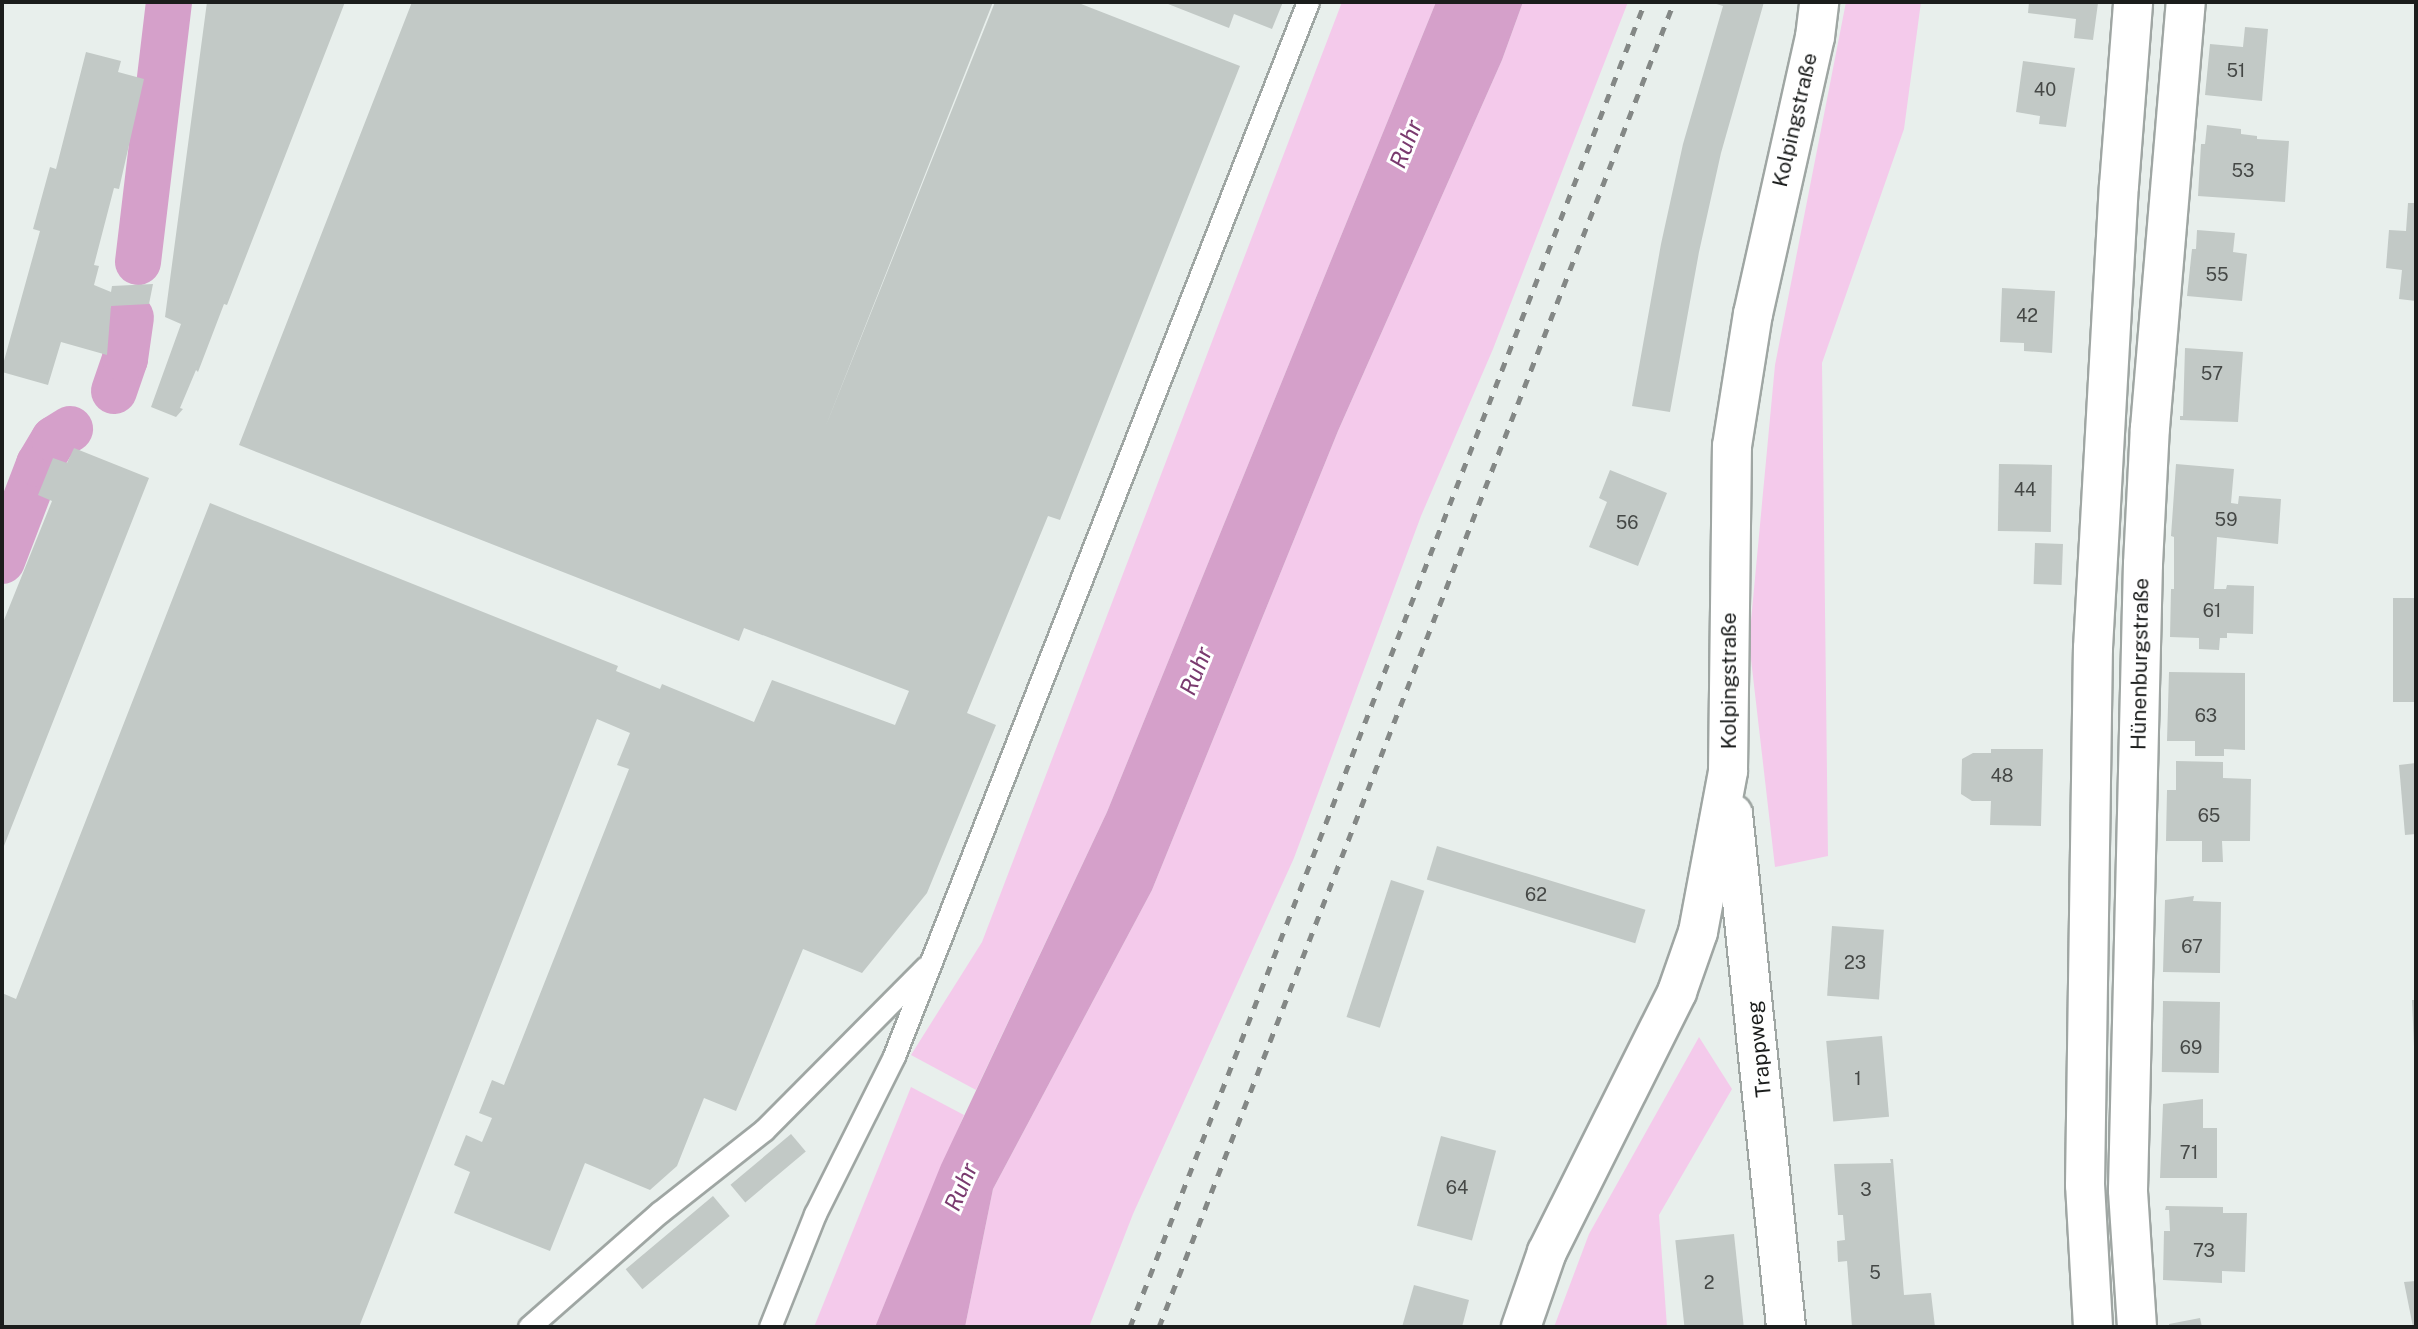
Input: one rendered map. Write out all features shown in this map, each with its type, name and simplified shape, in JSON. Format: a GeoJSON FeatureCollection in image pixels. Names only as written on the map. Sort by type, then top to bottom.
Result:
{"type":"FeatureCollection","features":[{"type":"Feature","properties":{"kind":"street","name":"Kolpingstraße"},"geometry":{"type":"LineString","coordinates":[[1521,1327],[1547,1252],[1677,992],[1699,932],[1728,771],[1732,446],[1753,314],[1815,37],[1819,2]]}},
{"type":"Feature","properties":{"kind":"street"},"geometry":{"type":"LineString","coordinates":[[2093,1327],[2085,1185],[2093,648],[2119,186],[2133,2]]}},
{"type":"Feature","properties":{"kind":"street","name":"Hünenburgstraße"},"geometry":{"type":"LineString","coordinates":[[2137,1327],[2129,1176],[2143,564],[2150,428],[2186,2]]}},
{"type":"Feature","properties":{"kind":"street","name":"Trappweg"},"geometry":{"type":"LineString","coordinates":[[1728,771],[1760,1056],[1786,1327]]}},
{"type":"Feature","properties":{"kind":"lane"},"geometry":{"type":"LineString","coordinates":[[770,1327],[815,1214],[894,1056],[933,960],[1308,2]]}},
{"type":"Feature","properties":{"kind":"lane"},"geometry":{"type":"LineString","coordinates":[[529,1327],[660,1212],[764,1130],[933,960]]}},
{"type":"Feature","properties":{"kind":"shaded area"},"geometry":{"type":"Polygon","coordinates":[[[1342,2],[1436,2],[1107,812],[976,1090],[911,1055],[982,942],[1342,2]]]}},
{"type":"Feature","properties":{"kind":"shaded area"},"geometry":{"type":"Polygon","coordinates":[[[1523,2],[1628,2],[1493,349],[1421,516],[1294,858],[1133,1214],[1089,1327],[965,1327],[993,1189],[1152,890],[1338,431],[1502,60],[1523,2]]]}},
{"type":"Feature","properties":{"kind":"shaded area"},"geometry":{"type":"Polygon","coordinates":[[[1846,2],[1921,2],[1904,129],[1822,363],[1828,856],[1775,867],[1749,642],[1775,365],[1846,2]]]}},
{"type":"Feature","properties":{"kind":"shaded area"},"geometry":{"type":"Polygon","coordinates":[[[1699,1037],[1732,1089],[1659,1215],[1667,1327],[1554,1327],[1589,1234],[1699,1037]]]}},
{"type":"Feature","properties":{"kind":"shaded area"},"geometry":{"type":"Polygon","coordinates":[[[911,1087],[964,1115],[875,1327],[814,1327],[911,1087]]]}},
{"type":"Feature","properties":{"kind":"water","name":"Ruhr"},"geometry":{"type":"Polygon","coordinates":[[[1436,2],[1523,2],[1502,60],[1338,431],[1152,890],[993,1189],[965,1327],[875,1327],[941,1165],[1107,812],[1436,2]]]}},
{"type":"Feature","properties":{"kind":"building"},"geometry":{"type":"Polygon","coordinates":[[[207,2],[345,2],[227,305],[224,304],[198,372],[196,370],[180,408],[183,409],[176,417],[151,407],[181,324],[165,317],[207,2]]]}},
{"type":"Feature","properties":{"kind":"building"},"geometry":{"type":"Polygon","coordinates":[[[412,2],[993,2],[825,428],[995,2],[1076,2],[1240,66],[1060,520],[1048,516],[967,713],[996,725],[927,893],[862,973],[803,949],[736,1111],[704,1098],[677,1166],[650,1190],[585,1163],[550,1251],[454,1213],[470,1172],[454,1165],[466,1135],[482,1142],[492,1118],[479,1113],[492,1080],[504,1085],[629,769],[617,765],[630,733],[597,719],[359,1327],[2,1327],[2,993],[16,999],[210,503],[618,666],[616,671],[660,689],[662,684],[754,722],[772,680],[895,725],[909,691],[744,628],[739,641],[239,445],[412,2]]]}},
{"type":"Feature","properties":{"kind":"building"},"geometry":{"type":"Polygon","coordinates":[[[1163,2],[1283,2],[1272,29],[1234,14],[1229,28],[1163,2]]]}},
{"type":"Feature","properties":{"kind":"building"},"geometry":{"type":"Polygon","coordinates":[[[1710,2],[1764,2],[1721,153],[1699,252],[1670,412],[1632,406],[1661,244],[1683,144],[1723,6],[1710,2]]]}},
{"type":"Feature","properties":{"kind":"building"},"geometry":{"type":"Polygon","coordinates":[[[2029,2],[2098,3],[2093,40],[2074,38],[2076,19],[2028,13],[2029,2]]]}},
{"type":"Feature","properties":{"kind":"building"},"geometry":{"type":"Polygon","coordinates":[[[2245,27],[2268,29],[2262,101],[2205,95],[2210,44],[2243,47],[2245,27]]]}},
{"type":"Feature","properties":{"kind":"building"},"geometry":{"type":"Polygon","coordinates":[[[86,52],[121,61],[118,72],[144,79],[119,189],[114,188],[94,265],[99,266],[94,285],[111,292],[112,286],[153,284],[149,304],[111,306],[107,355],[61,342],[48,385],[2,372],[2,368],[40,231],[33,229],[50,167],[56,169],[86,52]]]}},
{"type":"Feature","properties":{"kind":"building"},"geometry":{"type":"Polygon","coordinates":[[[2023,61],[2075,68],[2066,127],[2039,124],[2040,116],[2016,112],[2023,61]]]}},
{"type":"Feature","properties":{"kind":"building"},"geometry":{"type":"Polygon","coordinates":[[[2207,125],[2241,129],[2241,134],[2257,136],[2257,139],[2289,141],[2285,202],[2198,196],[2201,144],[2205,144],[2207,125]]]}},
{"type":"Feature","properties":{"kind":"building"},"geometry":{"type":"Polygon","coordinates":[[[2408,203],[2416,203],[2416,301],[2399,299],[2402,270],[2386,268],[2389,230],[2406,231],[2408,203]]]}},
{"type":"Feature","properties":{"kind":"building"},"geometry":{"type":"Polygon","coordinates":[[[2197,230],[2235,233],[2233,252],[2247,254],[2242,301],[2187,296],[2197,230]]]}},
{"type":"Feature","properties":{"kind":"building"},"geometry":{"type":"Polygon","coordinates":[[[2002,288],[2055,291],[2052,353],[2024,351],[2024,343],[2000,342],[2002,288]]]}},
{"type":"Feature","properties":{"kind":"building"},"geometry":{"type":"Polygon","coordinates":[[[2185,348],[2243,352],[2238,422],[2180,420],[2180,416],[2183,416],[2185,348]]]}},
{"type":"Feature","properties":{"kind":"building"},"geometry":{"type":"Polygon","coordinates":[[[74,448],[149,478],[2,851],[2,625],[52,501],[38,495],[53,458],[67,463],[74,448]]]}},
{"type":"Feature","properties":{"kind":"building"},"geometry":{"type":"Polygon","coordinates":[[[1999,464],[2052,465],[2051,532],[1998,531],[1999,464]]]}},
{"type":"Feature","properties":{"kind":"building"},"geometry":{"type":"Polygon","coordinates":[[[2176,464],[2234,469],[2231,503],[2238,504],[2239,496],[2281,499],[2278,544],[2217,537],[2214,589],[2226,589],[2227,585],[2254,586],[2253,634],[2227,633],[2227,638],[2220,638],[2219,650],[2199,649],[2199,638],[2170,637],[2171,589],[2174,589],[2174,537],[2171,536],[2176,464]]]}},
{"type":"Feature","properties":{"kind":"building"},"geometry":{"type":"Polygon","coordinates":[[[1610,470],[1667,493],[1638,566],[1589,547],[1607,502],[1599,498],[1610,470]]]}},
{"type":"Feature","properties":{"kind":"building"},"geometry":{"type":"Polygon","coordinates":[[[2035,543],[2063,544],[2062,585],[2034,584],[2035,543]]]}},
{"type":"Feature","properties":{"kind":"building"},"geometry":{"type":"Polygon","coordinates":[[[2393,598],[2416,598],[2416,702],[2393,702],[2393,598]]]}},
{"type":"Feature","properties":{"kind":"building"},"geometry":{"type":"Polygon","coordinates":[[[2169,672],[2245,673],[2245,750],[2224,749],[2224,756],[2195,756],[2195,741],[2167,741],[2169,672]]]}},
{"type":"Feature","properties":{"kind":"building"},"geometry":{"type":"Polygon","coordinates":[[[1991,749],[2043,749],[2041,826],[1990,825],[1991,801],[1972,801],[1961,794],[1962,759],[1973,753],[1991,753],[1991,749]]]}},
{"type":"Feature","properties":{"kind":"building"},"geometry":{"type":"Polygon","coordinates":[[[2176,761],[2223,762],[2223,778],[2251,779],[2250,841],[2222,841],[2223,862],[2202,862],[2202,841],[2166,841],[2167,790],[2176,790],[2176,761]]]}},
{"type":"Feature","properties":{"kind":"building"},"geometry":{"type":"Polygon","coordinates":[[[2416,763],[2416,834],[2405,835],[2399,765],[2416,763]]]}},
{"type":"Feature","properties":{"kind":"building"},"geometry":{"type":"Polygon","coordinates":[[[1437,846],[1645,910],[1635,943],[1427,879],[1437,846]]]}},
{"type":"Feature","properties":{"kind":"building"},"geometry":{"type":"Polygon","coordinates":[[[1391,880],[1424,891],[1380,1028],[1347,1017],[1391,880]]]}},
{"type":"Feature","properties":{"kind":"building"},"geometry":{"type":"Polygon","coordinates":[[[2194,896],[2193,901],[2221,902],[2220,973],[2163,972],[2165,900],[2194,896]]]}},
{"type":"Feature","properties":{"kind":"building"},"geometry":{"type":"Polygon","coordinates":[[[1832,926],[1884,930],[1879,999],[1827,996],[1832,926]]]}},
{"type":"Feature","properties":{"kind":"building"},"geometry":{"type":"Polygon","coordinates":[[[2412,1000],[2416,1000],[2416,1046],[2414,1046],[2412,1000]]]}},
{"type":"Feature","properties":{"kind":"building"},"geometry":{"type":"Polygon","coordinates":[[[2163,1001],[2220,1002],[2219,1073],[2162,1072],[2163,1001]]]}},
{"type":"Feature","properties":{"kind":"building"},"geometry":{"type":"Polygon","coordinates":[[[1882,1036],[1889,1117],[1833,1122],[1826,1041],[1882,1036]]]}},
{"type":"Feature","properties":{"kind":"building"},"geometry":{"type":"Polygon","coordinates":[[[2203,1099],[2203,1128],[2217,1128],[2217,1178],[2160,1178],[2163,1104],[2203,1099]]]}},
{"type":"Feature","properties":{"kind":"building"},"geometry":{"type":"Polygon","coordinates":[[[791,1134],[806,1152],[745,1202],[730,1185],[791,1134]]]}},
{"type":"Feature","properties":{"kind":"building"},"geometry":{"type":"Polygon","coordinates":[[[1441,1136],[1496,1151],[1472,1241],[1417,1226],[1441,1136]]]}},
{"type":"Feature","properties":{"kind":"building"},"geometry":{"type":"Polygon","coordinates":[[[1890,1159],[1893,1159],[1904,1295],[1931,1293],[1935,1327],[1852,1327],[1847,1261],[1838,1262],[1837,1241],[1845,1240],[1843,1215],[1838,1215],[1834,1164],[1891,1163],[1890,1159]]]}},
{"type":"Feature","properties":{"kind":"building"},"geometry":{"type":"Polygon","coordinates":[[[713,1196],[730,1216],[642,1289],[626,1269],[713,1196]]]}},
{"type":"Feature","properties":{"kind":"building"},"geometry":{"type":"Polygon","coordinates":[[[2166,1206],[2223,1207],[2223,1213],[2247,1213],[2245,1272],[2222,1271],[2222,1283],[2163,1280],[2164,1231],[2170,1231],[2169,1210],[2165,1210],[2166,1206]]]}},
{"type":"Feature","properties":{"kind":"building"},"geometry":{"type":"Polygon","coordinates":[[[1734,1234],[1744,1326],[1684,1327],[1675,1240],[1734,1234]]]}},
{"type":"Feature","properties":{"kind":"building"},"geometry":{"type":"Polygon","coordinates":[[[2416,1281],[2416,1327],[2413,1327],[2404,1282],[2416,1281]]]}},
{"type":"Feature","properties":{"kind":"building"},"geometry":{"type":"Polygon","coordinates":[[[1414,1285],[1469,1300],[1462,1327],[1402,1327],[1414,1285]]]}},
{"type":"Feature","properties":{"kind":"building"},"geometry":{"type":"Polygon","coordinates":[[[2200,1318],[2202,1327],[2169,1327],[2169,1324],[2200,1318]]]}},
{"type":"Feature","properties":{"kind":"waterway"},"geometry":{"type":"LineString","coordinates":[[138,262],[169,2]]}},
{"type":"Feature","properties":{"kind":"waterway"},"geometry":{"type":"LineString","coordinates":[[114,391],[125,359],[131,317]]}},
{"type":"Feature","properties":{"kind":"waterway"},"geometry":{"type":"LineString","coordinates":[[2,561],[39,464],[54,439],[70,429]]}},
{"type":"Feature","properties":{"kind":"railway"},"geometry":{"type":"LineString","coordinates":[[1130,1327],[1645,2]]}},
{"type":"Feature","properties":{"kind":"railway"},"geometry":{"type":"LineString","coordinates":[[1159,1327],[1674,2]]}}]}
